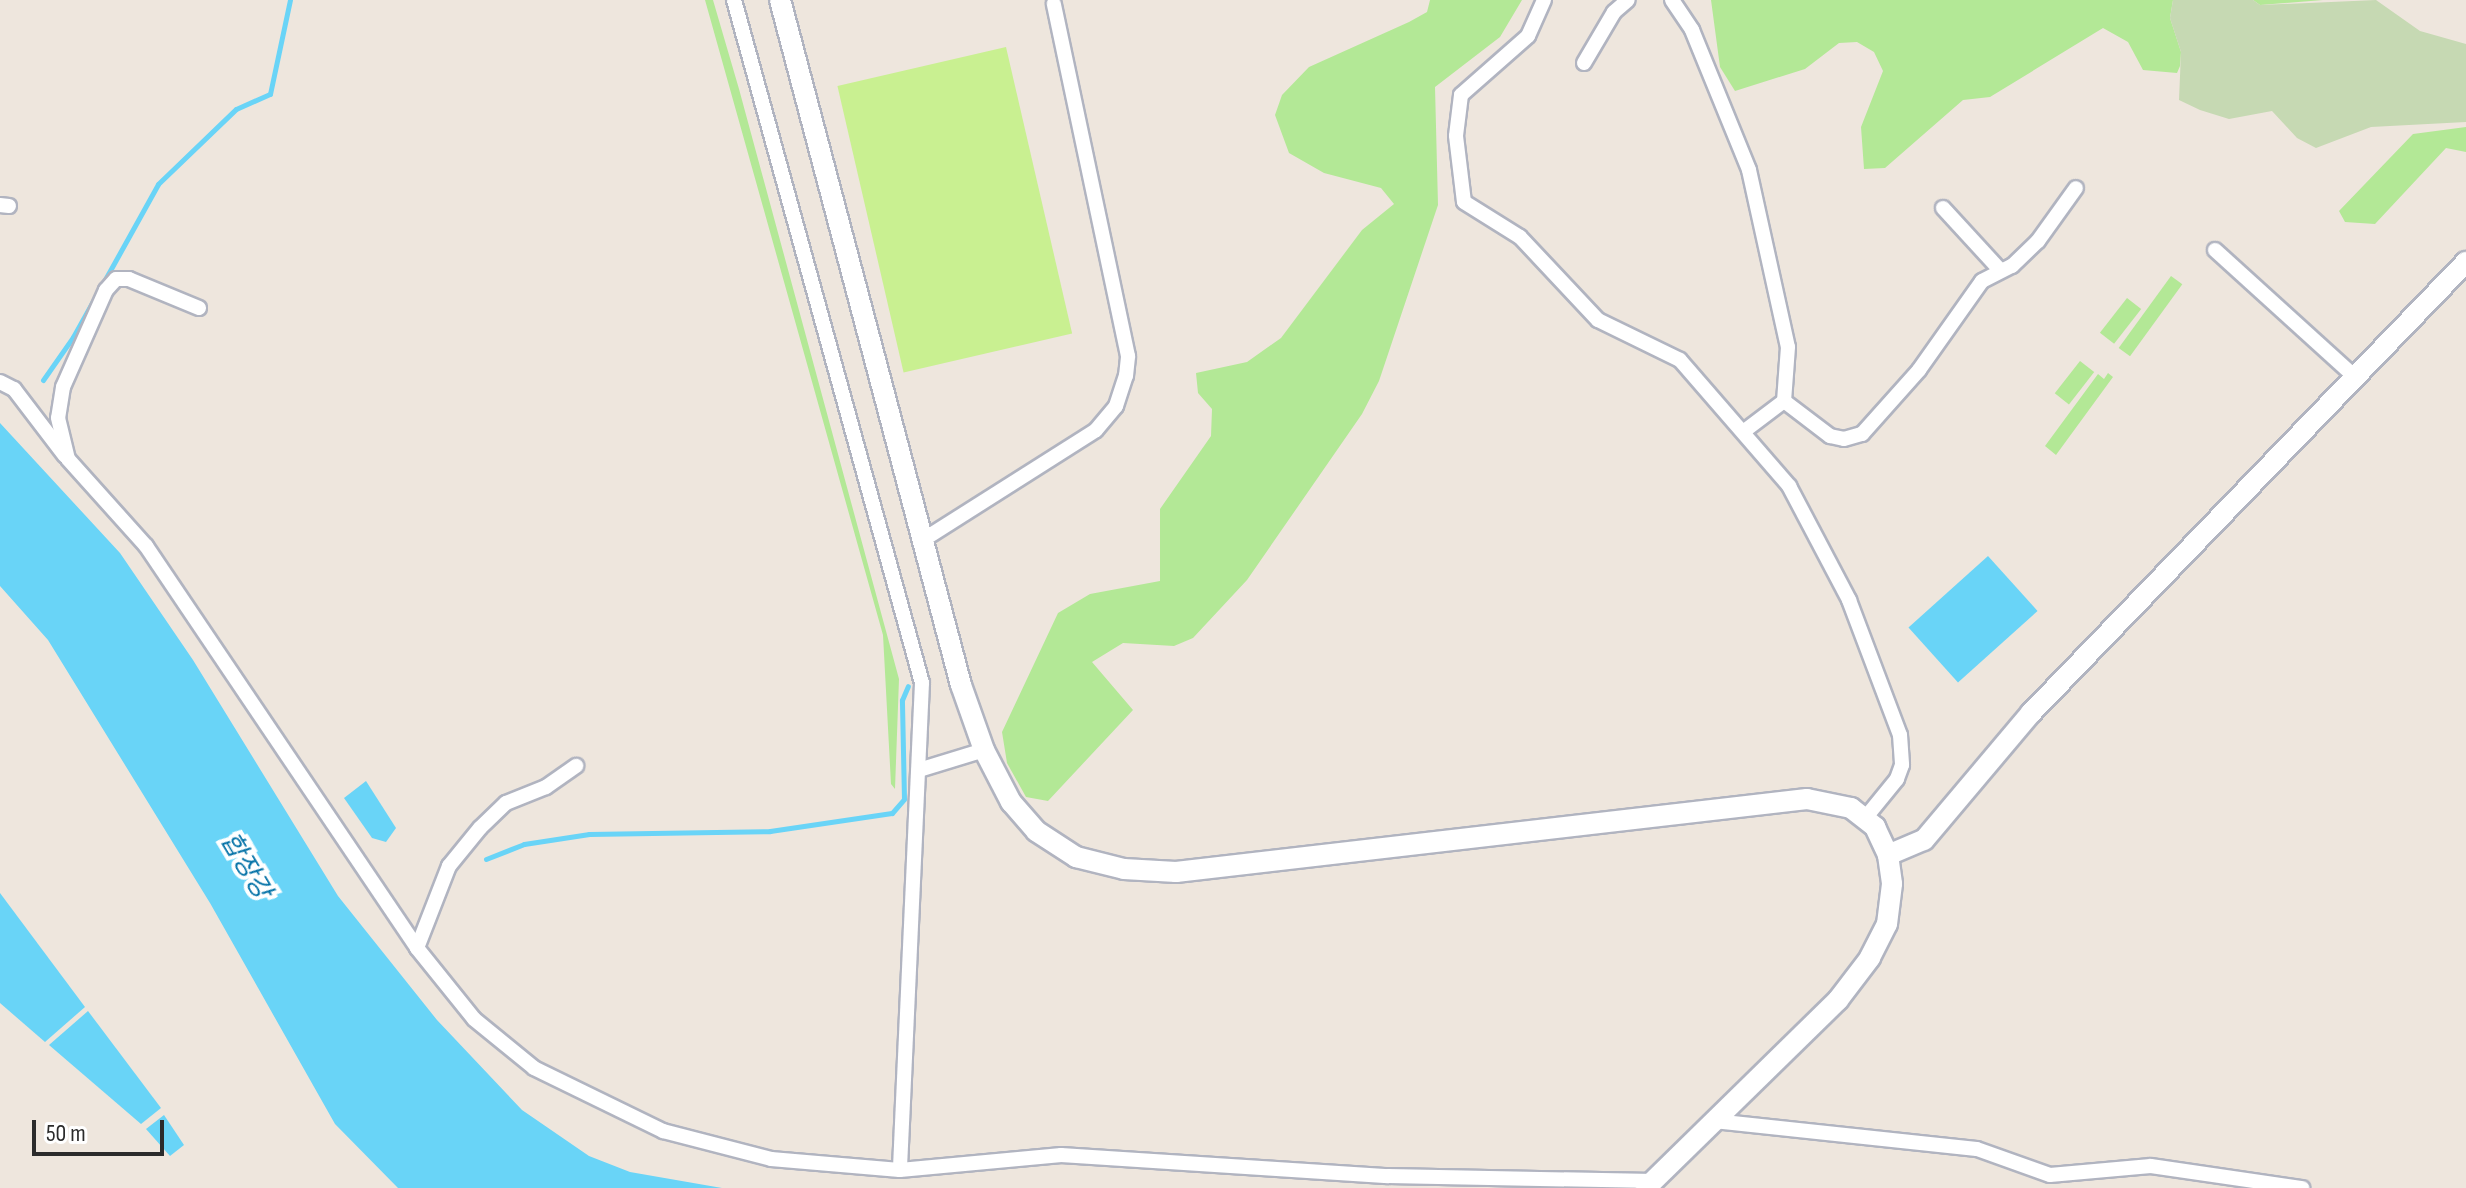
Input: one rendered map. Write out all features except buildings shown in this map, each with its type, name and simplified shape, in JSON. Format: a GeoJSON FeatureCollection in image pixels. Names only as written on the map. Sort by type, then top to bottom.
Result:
{"type":"FeatureCollection","features":[{"type":"Feature","properties":{"kind":"street"},"geometry":{"type":"LineString","coordinates":[[734,0],[922,683],[900,1170]]}},
{"type":"Feature","properties":{"kind":"street"},"geometry":{"type":"LineString","coordinates":[[0,382],[14,389],[68,459],[146,546],[417,948],[499,1042],[534,1068],[635,1120],[699,1143],[771,1159],[900,1170],[1061,1155],[1388,1176],[1650,1184],[1838,1000],[1870,958],[1887,924],[1892,884],[1888,855],[1866,817],[1827,800],[1807,799],[1176,872],[1124,869],[1076,857],[1036,831],[1011,802],[984,750],[961,685],[926,538],[780,0]]}},
{"type":"Feature","properties":{"kind":"street"},"geometry":{"type":"LineString","coordinates":[[1544,0],[1528,36],[1461,95],[1456,136],[1464,202],[1520,237],[1598,320],[1680,360],[1798,500],[1849,600],[1888,696],[1902,765],[1866,817]]}},
{"type":"Feature","properties":{"kind":"street"},"geometry":{"type":"LineString","coordinates":[[1584,63],[1614,12],[1628,0]]}},
{"type":"Feature","properties":{"kind":"street"},"geometry":{"type":"LineString","coordinates":[[1672,0],[1692,30],[1749,170],[1788,347],[1784,401],[1743,432]]}},
{"type":"Feature","properties":{"kind":"street"},"geometry":{"type":"LineString","coordinates":[[926,538],[1096,430],[1116,406],[1126,376],[1128,356],[1054,4]]}},
{"type":"Feature","properties":{"kind":"street"},"geometry":{"type":"LineString","coordinates":[[1784,401],[1819,430],[1844,439],[1857,437],[1919,370],[1982,281],[2012,266],[2038,241],[2076,188]]}},
{"type":"Feature","properties":{"kind":"street"},"geometry":{"type":"LineString","coordinates":[[1943,208],[2000,270]]}},
{"type":"Feature","properties":{"kind":"street"},"geometry":{"type":"LineString","coordinates":[[2215,250],[2354,376]]}},
{"type":"Feature","properties":{"kind":"street"},"geometry":{"type":"LineString","coordinates":[[1888,855],[1924,840],[2031,713],[2466,262]]}},
{"type":"Feature","properties":{"kind":"street"},"geometry":{"type":"LineString","coordinates":[[68,459],[58,418],[63,387],[106,290],[116,279],[129,279],[199,308]]}},
{"type":"Feature","properties":{"kind":"street"},"geometry":{"type":"LineString","coordinates":[[919,770],[984,750]]}},
{"type":"Feature","properties":{"kind":"street"},"geometry":{"type":"LineString","coordinates":[[417,948],[449,866],[480,828],[506,803],[546,787],[576,766]]}},
{"type":"Feature","properties":{"kind":"street"},"geometry":{"type":"LineString","coordinates":[[1714,1121],[1977,1149],[2050,1175],[2151,1166],[2302,1188]]}},
{"type":"Feature","properties":{"kind":"green space"},"geometry":{"type":"Polygon","coordinates":[[[705,0],[713,0],[739,89],[899,679],[895,789],[891,784],[883,635],[705,0]]]}},
{"type":"Feature","properties":{"kind":"green space"},"geometry":{"type":"Polygon","coordinates":[[[1430,0],[1522,0],[1500,37],[1435,87],[1438,205],[1379,381],[1362,414],[1247,580],[1193,638],[1174,646],[1123,643],[1092,662],[1133,710],[1048,801],[1026,797],[1007,763],[1002,732],[1058,613],[1090,594],[1160,581],[1160,509],[1211,436],[1212,409],[1198,393],[1196,373],[1247,362],[1281,338],[1362,230],[1394,204],[1381,188],[1324,173],[1289,153],[1275,115],[1282,95],[1309,67],[1409,22],[1427,12],[1430,0]]]}},
{"type":"Feature","properties":{"kind":"green space"},"geometry":{"type":"Polygon","coordinates":[[[1711,0],[2173,0],[2170,18],[2181,52],[2180,66],[2177,73],[2143,70],[2128,42],[2103,28],[1990,97],[1963,100],[1885,168],[1864,169],[1861,127],[1883,71],[1874,52],[1857,42],[1839,43],[1805,69],[1735,91],[1720,67],[1711,0]]]}},
{"type":"Feature","properties":{"kind":"green space"},"geometry":{"type":"Polygon","coordinates":[[[2173,0],[2253,0],[2260,5],[2376,0],[2420,31],[2466,44],[2466,122],[2371,127],[2316,148],[2297,138],[2272,111],[2229,119],[2200,110],[2179,100],[2181,52],[2170,18],[2173,0]]]}},
{"type":"Feature","properties":{"kind":"green space"},"geometry":{"type":"Polygon","coordinates":[[[2253,0],[2323,0],[2260,5],[2253,0]]]}},
{"type":"Feature","properties":{"kind":"green space"},"geometry":{"type":"Polygon","coordinates":[[[1006,47],[1072,333],[904,372],[837,86],[1006,47]]]}},
{"type":"Feature","properties":{"kind":"green space"},"geometry":{"type":"Polygon","coordinates":[[[2466,127],[2466,152],[2446,148],[2375,224],[2345,222],[2339,211],[2413,134],[2466,127]]]}},
{"type":"Feature","properties":{"kind":"green space"},"geometry":{"type":"Polygon","coordinates":[[[2171,276],[2182,284],[2130,356],[2119,348],[2171,276]]]}},
{"type":"Feature","properties":{"kind":"green space"},"geometry":{"type":"Polygon","coordinates":[[[2127,298],[2141,309],[2114,344],[2100,333],[2127,298]]]}},
{"type":"Feature","properties":{"kind":"green space"},"geometry":{"type":"Polygon","coordinates":[[[2080,361],[2094,372],[2069,404],[2055,393],[2080,361]]]}},
{"type":"Feature","properties":{"kind":"green space"},"geometry":{"type":"Polygon","coordinates":[[[2108,373],[2113,377],[2056,455],[2045,446],[2098,374],[2104,379],[2108,373]]]}},
{"type":"Feature","properties":{"kind":"water","name":"합장강"},"geometry":{"type":"Polygon","coordinates":[[[0,423],[120,553],[193,660],[338,896],[437,1020],[522,1110],[589,1156],[630,1172],[722,1188],[398,1188],[335,1124],[210,903],[48,640],[0,586],[0,423]]]}},
{"type":"Feature","properties":{"kind":"water"},"geometry":{"type":"Polygon","coordinates":[[[1988,556],[2038,611],[1958,683],[1908,628],[1988,556]]]}},
{"type":"Feature","properties":{"kind":"water"},"geometry":{"type":"Polygon","coordinates":[[[366,781],[396,828],[386,842],[372,838],[344,798],[366,781]]]}},
{"type":"Feature","properties":{"kind":"water"},"geometry":{"type":"Polygon","coordinates":[[[0,893],[85,1007],[45,1042],[0,1003],[0,893]]]}},
{"type":"Feature","properties":{"kind":"water"},"geometry":{"type":"Polygon","coordinates":[[[88,1011],[161,1108],[141,1124],[49,1045],[88,1011]]]}},
{"type":"Feature","properties":{"kind":"water"},"geometry":{"type":"Polygon","coordinates":[[[164,1115],[184,1145],[170,1156],[146,1129],[164,1115]]]}},
{"type":"Feature","properties":{"kind":"waterway"},"geometry":{"type":"LineString","coordinates":[[43,380],[73,337],[158,184],[236,109],[270,94],[290,0]]}},
{"type":"Feature","properties":{"kind":"waterway"},"geometry":{"type":"LineString","coordinates":[[486,859],[524,844],[589,834],[770,831],[892,813],[904,799],[902,700],[908,686]]}}]}
